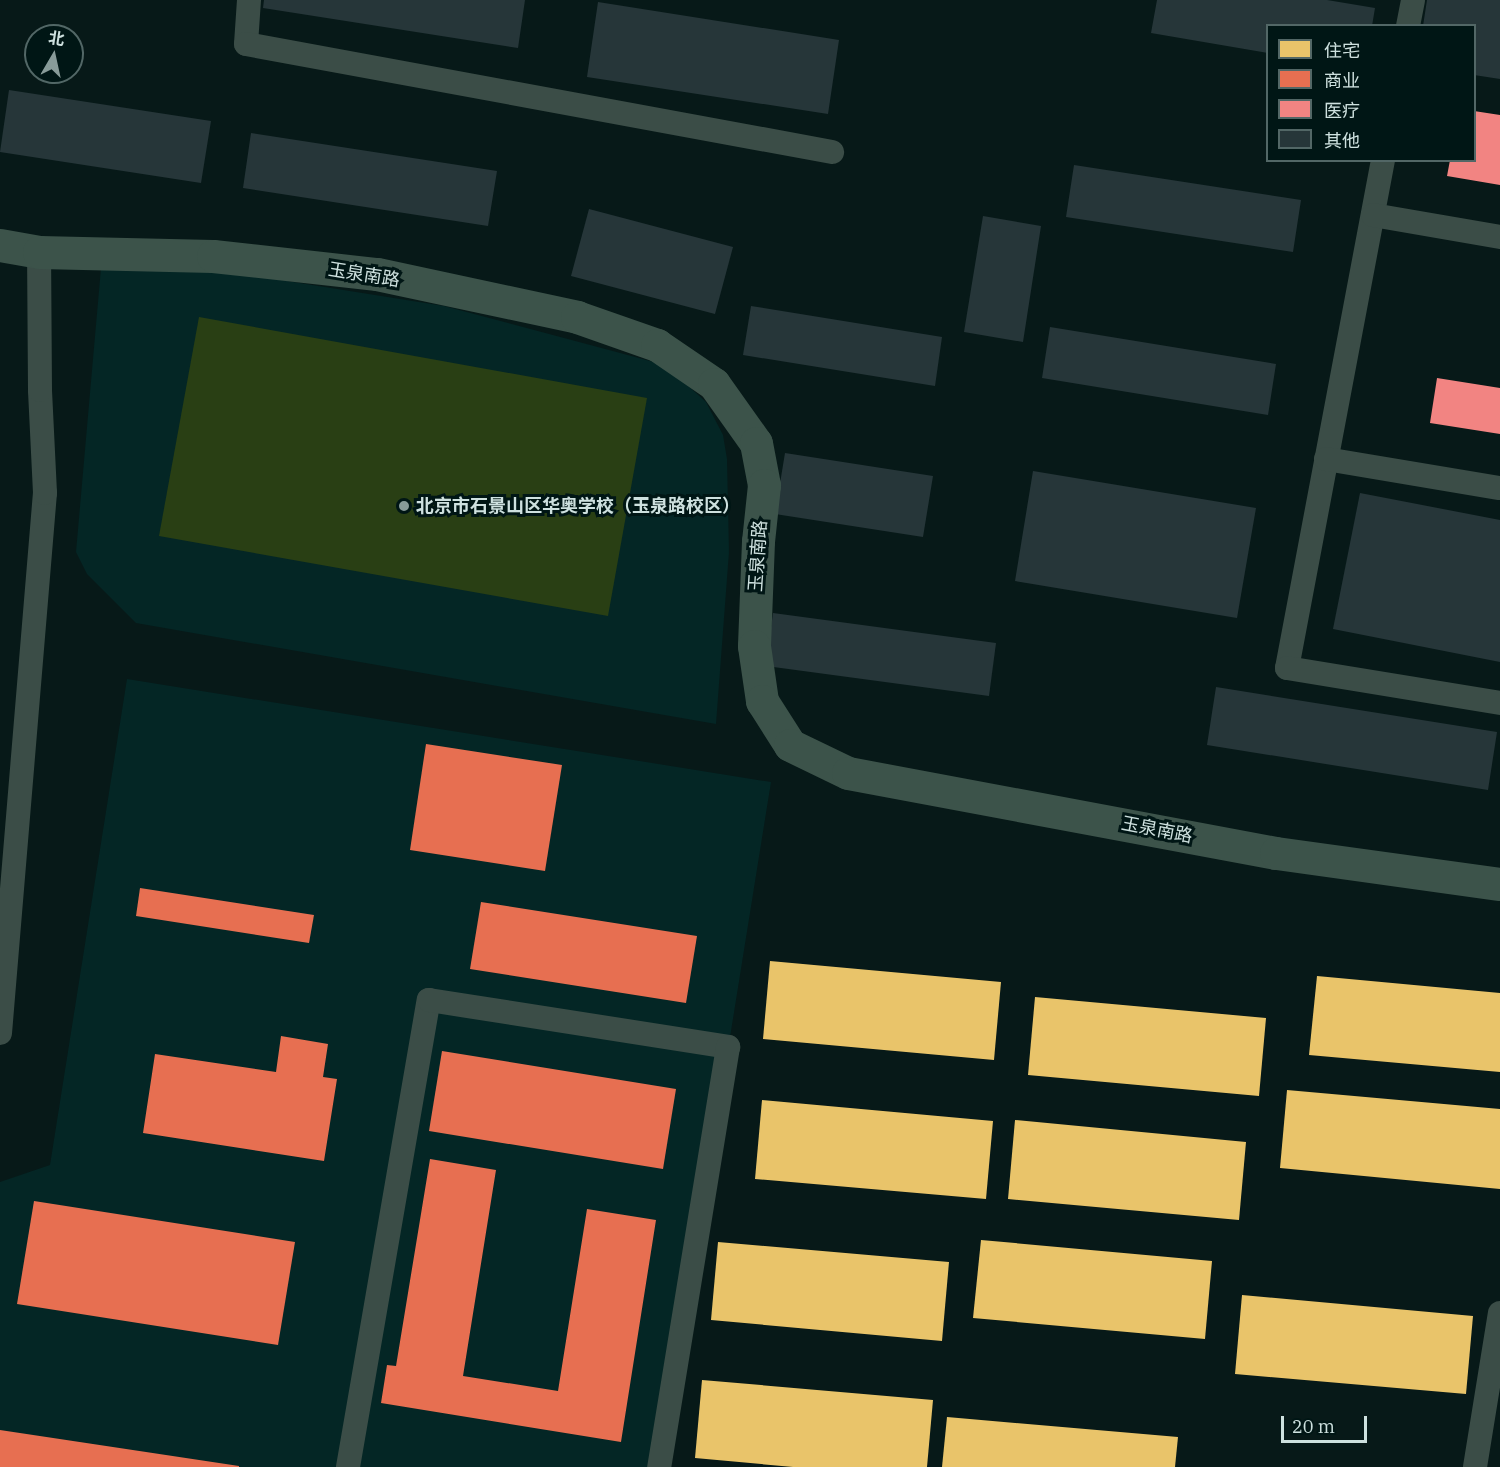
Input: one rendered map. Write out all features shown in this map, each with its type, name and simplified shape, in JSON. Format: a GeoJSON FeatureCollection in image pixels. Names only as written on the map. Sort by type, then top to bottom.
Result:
{"type":"FeatureCollection","features":[{"type":"Feature","properties":{"kind":"street"},"geometry":{"type":"LineString","coordinates":[[249,0],[246,44],[832,152]]}},
{"type":"Feature","properties":{"kind":"street"},"geometry":{"type":"LineString","coordinates":[[1408,24],[1413,0]]}},
{"type":"Feature","properties":{"kind":"street"},"geometry":{"type":"LineString","coordinates":[[1383,162],[1287,668],[1500,703]]}},
{"type":"Feature","properties":{"kind":"street"},"geometry":{"type":"LineString","coordinates":[[1373,215],[1500,237]]}},
{"type":"Feature","properties":{"kind":"street","name":"玉泉南路"},"geometry":{"type":"LineString","coordinates":[[0,245],[39,252],[213,256],[377,274],[577,317],[657,345],[714,384],[756,443],[764,485],[758,541],[754,646],[762,701],[790,745],[849,773],[1276,853],[1500,885]]}},
{"type":"Feature","properties":{"kind":"street"},"geometry":{"type":"LineString","coordinates":[[0,1033],[45,493],[40,390],[39,252]]}},
{"type":"Feature","properties":{"kind":"street"},"geometry":{"type":"LineString","coordinates":[[1326,459],[1500,488]]}},
{"type":"Feature","properties":{"kind":"street"},"geometry":{"type":"LineString","coordinates":[[348,1467],[429,999],[728,1047],[659,1467]]}},
{"type":"Feature","properties":{"kind":"street"},"geometry":{"type":"LineString","coordinates":[[1475,1467],[1500,1313]]}},
{"type":"Feature","properties":{"kind":"shaded area","name":"北京市石景山区华奥学校（玉泉路校区）"},"geometry":{"type":"Polygon","coordinates":[[[101,268],[218,270],[444,306],[665,365],[706,402],[723,435],[727,459],[729,552],[716,724],[136,623],[87,574],[76,552],[101,268]]]}},
{"type":"Feature","properties":{"kind":"shaded area"},"geometry":{"type":"Polygon","coordinates":[[[127,679],[771,782],[661,1467],[0,1467],[0,1182],[50,1165],[127,679]]]}},
{"type":"Feature","properties":{"kind":"green space"},"geometry":{"type":"Polygon","coordinates":[[[199,317],[647,398],[608,616],[159,536],[199,317]]]}},
{"type":"Feature","properties":{"kind":"building: 住宅"},"geometry":{"type":"Polygon","coordinates":[[[770,961],[1001,982],[994,1060],[763,1039],[770,961]]]}},
{"type":"Feature","properties":{"kind":"building: 住宅"},"geometry":{"type":"Polygon","coordinates":[[[1317,976],[1500,993],[1500,1072],[1309,1055],[1317,976]]]}},
{"type":"Feature","properties":{"kind":"building: 住宅"},"geometry":{"type":"Polygon","coordinates":[[[1035,997],[1266,1018],[1259,1096],[1028,1075],[1035,997]]]}},
{"type":"Feature","properties":{"kind":"building: 住宅"},"geometry":{"type":"Polygon","coordinates":[[[1287,1090],[1500,1109],[1500,1189],[1280,1168],[1287,1090]]]}},
{"type":"Feature","properties":{"kind":"building: 住宅"},"geometry":{"type":"Polygon","coordinates":[[[762,1100],[993,1121],[986,1199],[755,1179],[762,1100]]]}},
{"type":"Feature","properties":{"kind":"building: 住宅"},"geometry":{"type":"Polygon","coordinates":[[[1015,1120],[1246,1142],[1239,1220],[1008,1199],[1015,1120]]]}},
{"type":"Feature","properties":{"kind":"building: 住宅"},"geometry":{"type":"Polygon","coordinates":[[[981,1240],[1212,1261],[1205,1339],[973,1318],[981,1240]]]}},
{"type":"Feature","properties":{"kind":"building: 住宅"},"geometry":{"type":"Polygon","coordinates":[[[718,1242],[949,1262],[942,1341],[711,1320],[718,1242]]]}},
{"type":"Feature","properties":{"kind":"building: 住宅"},"geometry":{"type":"Polygon","coordinates":[[[1242,1295],[1473,1316],[1466,1394],[1235,1374],[1242,1295]]]}},
{"type":"Feature","properties":{"kind":"building: 住宅"},"geometry":{"type":"Polygon","coordinates":[[[702,1380],[933,1400],[927,1467],[793,1467],[695,1458],[702,1380]]]}},
{"type":"Feature","properties":{"kind":"building: 住宅"},"geometry":{"type":"Polygon","coordinates":[[[947,1417],[1178,1437],[1175,1467],[942,1467],[947,1417]]]}},
{"type":"Feature","properties":{"kind":"building: 商业"},"geometry":{"type":"Polygon","coordinates":[[[426,744],[562,765],[545,871],[410,850],[426,744]]]}},
{"type":"Feature","properties":{"kind":"building: 商业"},"geometry":{"type":"Polygon","coordinates":[[[140,888],[314,915],[309,943],[136,916],[140,888]]]}},
{"type":"Feature","properties":{"kind":"building: 商业"},"geometry":{"type":"Polygon","coordinates":[[[481,902],[697,936],[686,1003],[470,969],[481,902]]]}},
{"type":"Feature","properties":{"kind":"building: 商业"},"geometry":{"type":"Polygon","coordinates":[[[281,1036],[328,1044],[323,1077],[337,1079],[324,1161],[143,1133],[155,1054],[276,1072],[281,1036]]]}},
{"type":"Feature","properties":{"kind":"building: 商业"},"geometry":{"type":"Polygon","coordinates":[[[442,1051],[676,1089],[663,1169],[429,1131],[442,1051]]]}},
{"type":"Feature","properties":{"kind":"building: 商业"},"geometry":{"type":"Polygon","coordinates":[[[430,1159],[496,1170],[463,1376],[558,1391],[587,1209],[656,1220],[621,1442],[381,1403],[387,1365],[396,1366],[430,1159]]]}},
{"type":"Feature","properties":{"kind":"building: 商业"},"geometry":{"type":"Polygon","coordinates":[[[34,1201],[295,1242],[278,1345],[17,1304],[34,1201]]]}},
{"type":"Feature","properties":{"kind":"building: 商业"},"geometry":{"type":"Polygon","coordinates":[[[0,1430],[239,1466],[239,1467],[0,1467],[0,1430]]]}},
{"type":"Feature","properties":{"kind":"building: 医疗"},"geometry":{"type":"Polygon","coordinates":[[[1476,111],[1500,115],[1500,185],[1447,176],[1450,162],[1476,162],[1476,111]]]}},
{"type":"Feature","properties":{"kind":"building: 医疗"},"geometry":{"type":"Polygon","coordinates":[[[1437,378],[1500,388],[1500,434],[1430,423],[1437,378]]]}},
{"type":"Feature","properties":{"kind":"building: 其他"},"geometry":{"type":"Polygon","coordinates":[[[264,0],[525,0],[518,48],[263,8],[264,0]]]}},
{"type":"Feature","properties":{"kind":"building: 其他"},"geometry":{"type":"Polygon","coordinates":[[[1157,0],[1327,0],[1375,8],[1372,24],[1266,24],[1266,53],[1151,33],[1157,0]]]}},
{"type":"Feature","properties":{"kind":"building: 其他"},"geometry":{"type":"Polygon","coordinates":[[[1427,0],[1500,0],[1500,79],[1476,75],[1476,24],[1423,24],[1427,0]]]}},
{"type":"Feature","properties":{"kind":"building: 其他"},"geometry":{"type":"Polygon","coordinates":[[[598,2],[839,40],[828,114],[587,77],[598,2]]]}},
{"type":"Feature","properties":{"kind":"building: 其他"},"geometry":{"type":"Polygon","coordinates":[[[9,90],[211,121],[201,183],[0,152],[9,90]]]}},
{"type":"Feature","properties":{"kind":"building: 其他"},"geometry":{"type":"Polygon","coordinates":[[[251,133],[497,171],[488,226],[243,188],[251,133]]]}},
{"type":"Feature","properties":{"kind":"building: 其他"},"geometry":{"type":"Polygon","coordinates":[[[1074,165],[1301,200],[1293,252],[1066,217],[1074,165]]]}},
{"type":"Feature","properties":{"kind":"building: 其他"},"geometry":{"type":"Polygon","coordinates":[[[589,209],[733,247],[715,314],[571,276],[589,209]]]}},
{"type":"Feature","properties":{"kind":"building: 其他"},"geometry":{"type":"Polygon","coordinates":[[[983,216],[1041,226],[1023,342],[964,332],[983,216]]]}},
{"type":"Feature","properties":{"kind":"building: 其他"},"geometry":{"type":"Polygon","coordinates":[[[751,306],[942,337],[935,386],[743,355],[751,306]]]}},
{"type":"Feature","properties":{"kind":"building: 其他"},"geometry":{"type":"Polygon","coordinates":[[[1050,327],[1276,364],[1268,415],[1042,378],[1050,327]]]}},
{"type":"Feature","properties":{"kind":"building: 其他"},"geometry":{"type":"Polygon","coordinates":[[[785,453],[933,476],[923,537],[775,514],[785,453]]]}},
{"type":"Feature","properties":{"kind":"building: 其他"},"geometry":{"type":"Polygon","coordinates":[[[1033,471],[1256,508],[1237,618],[1015,581],[1033,471]]]}},
{"type":"Feature","properties":{"kind":"building: 其他"},"geometry":{"type":"Polygon","coordinates":[[[1360,493],[1500,520],[1500,662],[1333,629],[1360,493]]]}},
{"type":"Feature","properties":{"kind":"building: 其他"},"geometry":{"type":"Polygon","coordinates":[[[773,613],[996,643],[989,696],[766,666],[773,613]]]}},
{"type":"Feature","properties":{"kind":"building: 其他"},"geometry":{"type":"Polygon","coordinates":[[[1216,687],[1497,732],[1488,790],[1207,745],[1216,687]]]}},
{"type":"Feature","properties":{"kind":"place","name":"北京市石景山区华奥学校（玉泉路校区）"},"geometry":{"type":"Point","coordinates":[404,506]}}]}
